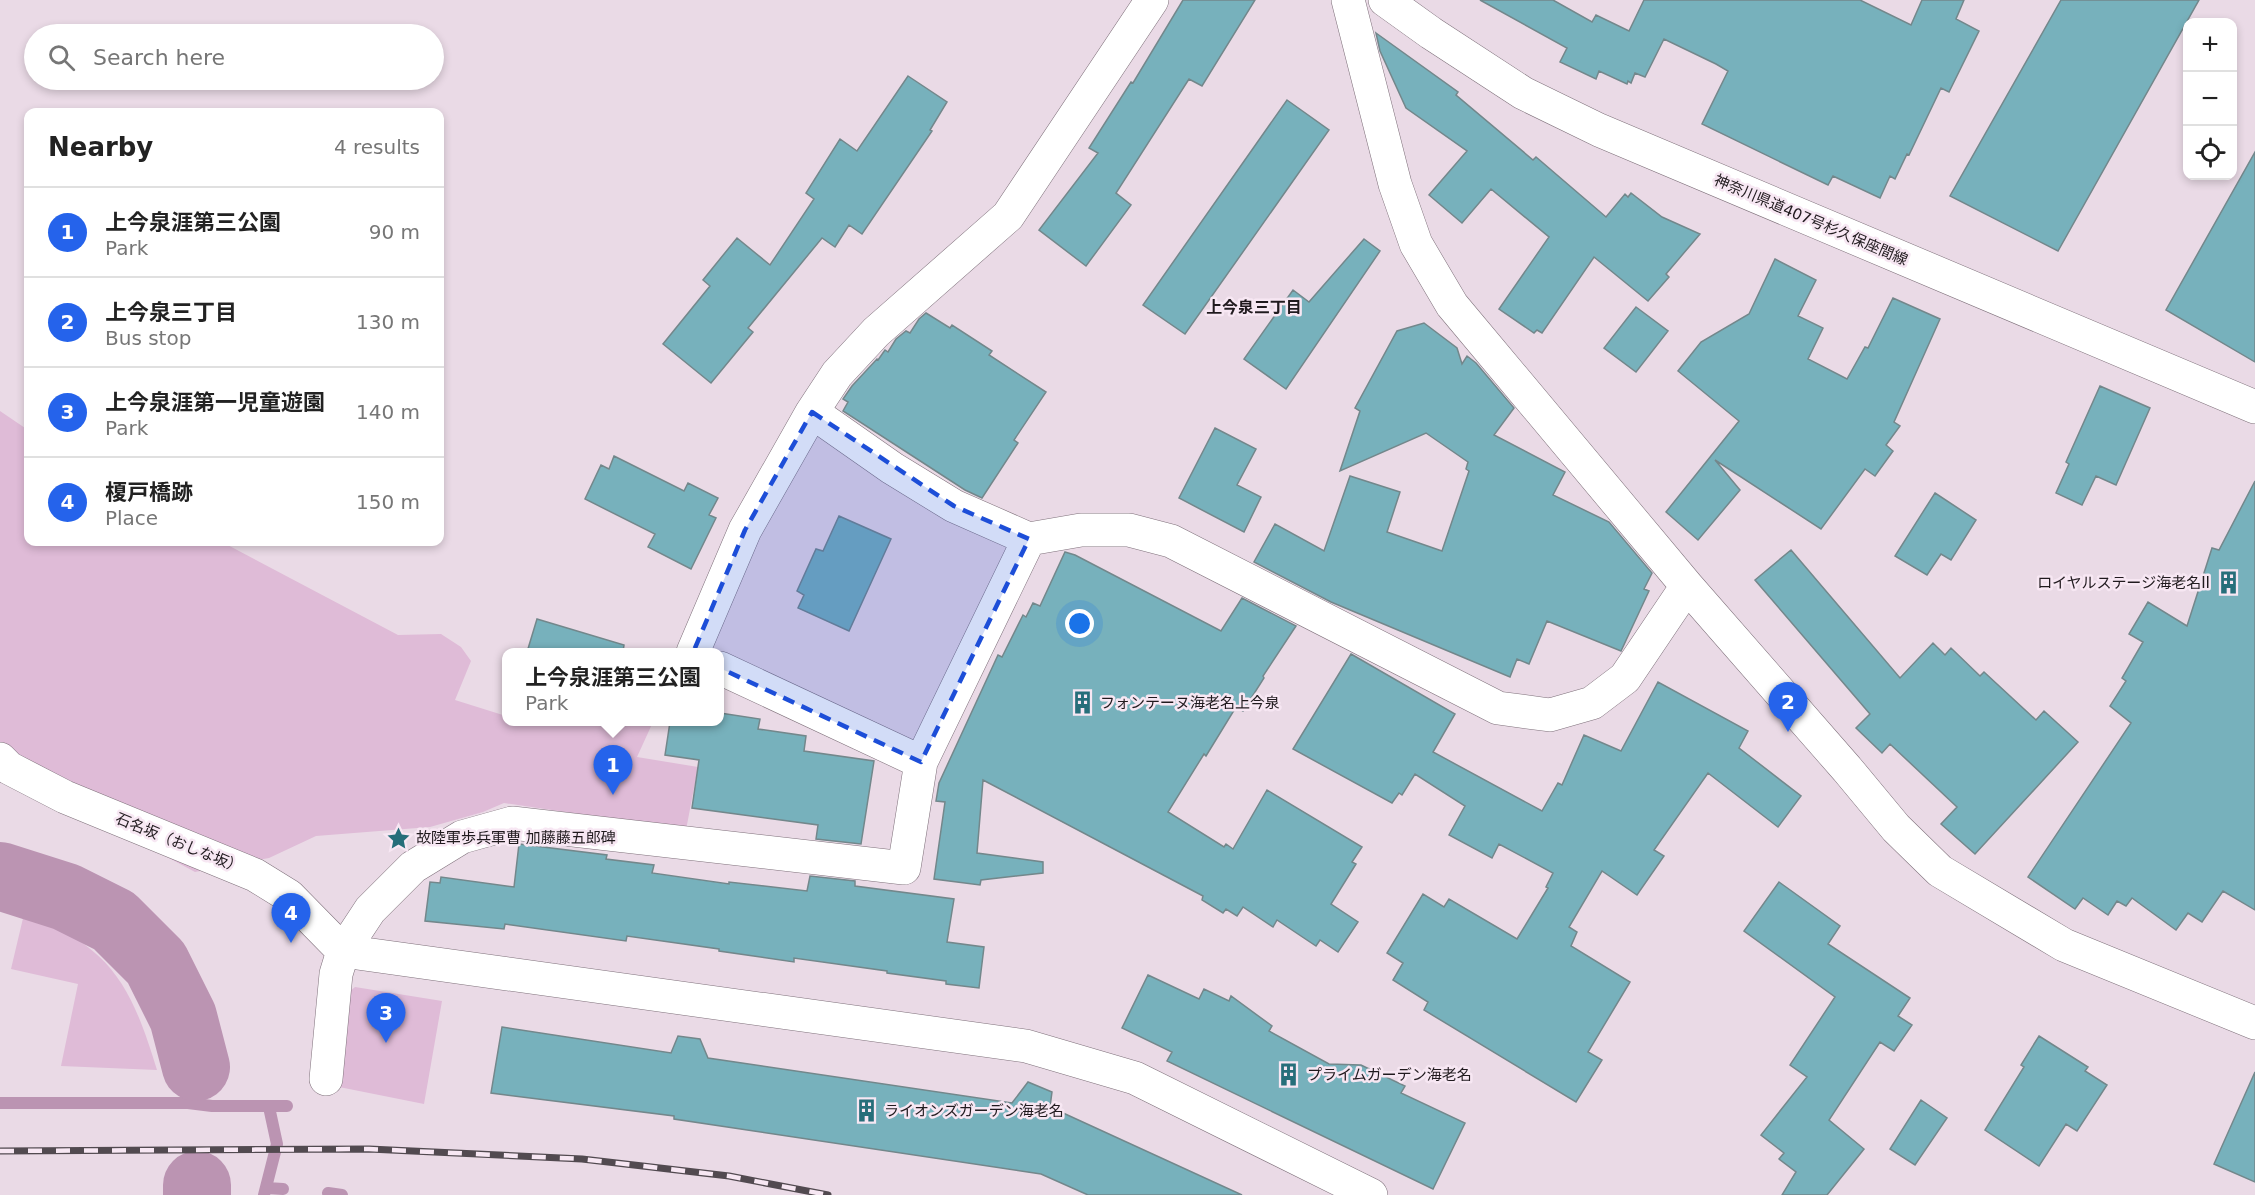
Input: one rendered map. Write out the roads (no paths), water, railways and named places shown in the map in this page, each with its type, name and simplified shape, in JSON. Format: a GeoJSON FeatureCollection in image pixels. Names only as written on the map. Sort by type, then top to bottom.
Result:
{"type":"FeatureCollection","features":[{"type":"Feature","properties":{"kind":"street"},"geometry":{"type":"LineString","coordinates":[[695,648],[746,530],[812,412],[837,374],[876,332],[1008,216],[1152,0]]}},
{"type":"Feature","properties":{"kind":"street"},"geometry":{"type":"LineString","coordinates":[[1348,0],[1395,184],[1416,244],[1452,305],[1687,586],[1840,760],[1896,828],[1940,871],[2064,945],[2255,1023]]}},
{"type":"Feature","properties":{"kind":"street","name":"神奈川県道407号杉久保座間線"},"geometry":{"type":"LineString","coordinates":[[1385,0],[1523,93],[1599,130],[2255,407]]}},
{"type":"Feature","properties":{"kind":"street"},"geometry":{"type":"LineString","coordinates":[[812,412],[892,468],[954,506],[1029,539],[1082,530],[1129,530],[1171,541],[1498,708],[1550,715],[1592,703],[1625,678],[1687,586]]}},
{"type":"Feature","properties":{"kind":"street"},"geometry":{"type":"LineString","coordinates":[[326,1079],[336,974],[343,951],[370,910],[413,867],[462,837],[512,823],[904,868],[921,762],[1029,539]]}},
{"type":"Feature","properties":{"kind":"street"},"geometry":{"type":"LineString","coordinates":[[724,670],[921,762]]}},
{"type":"Feature","properties":{"kind":"street","name":"石名坂（おしな坂）"},"geometry":{"type":"LineString","coordinates":[[0,759],[9,768],[65,797],[255,875],[289,896],[343,951]]}},
{"type":"Feature","properties":{"kind":"street"},"geometry":{"type":"LineString","coordinates":[[343,951],[1026,1046],[1135,1078],[1371,1195]]}},
{"type":"Feature","properties":{"kind":"waterway"},"geometry":{"type":"LineString","coordinates":[[0,876],[66,897],[114,921],[156,963],[183,1017],[196,1067]]}},
{"type":"Feature","properties":{"kind":"waterway"},"geometry":{"type":"LineString","coordinates":[[0,1103],[188,1103],[212,1106],[287,1106]]}},
{"type":"Feature","properties":{"kind":"waterway"},"geometry":{"type":"LineString","coordinates":[[264,1195],[277,1144],[269,1107]]}},
{"type":"Feature","properties":{"kind":"waterway"},"geometry":{"type":"LineString","coordinates":[[197,1185],[197,1195]]}},
{"type":"Feature","properties":{"kind":"waterway"},"geometry":{"type":"LineString","coordinates":[[267,1188],[283,1189]]}},
{"type":"Feature","properties":{"kind":"waterway"},"geometry":{"type":"LineString","coordinates":[[328,1193],[342,1195]]}},
{"type":"Feature","properties":{"kind":"railway"},"geometry":{"type":"LineString","coordinates":[[0,1151],[369,1149],[582,1159],[729,1176],[828,1195]]}},
{"type":"Feature","properties":{"kind":"place","name":"ロイヤルステージ海老名II"},"geometry":{"type":"Point","coordinates":[2228,583]}},
{"type":"Feature","properties":{"kind":"place","name":"フォンテーヌ海老名上今泉"},"geometry":{"type":"Point","coordinates":[1082,703]}},
{"type":"Feature","properties":{"kind":"place","name":"上今泉三丁目"},"geometry":{"type":"Point","coordinates":[1788,732]}},
{"type":"Feature","properties":{"kind":"place","name":"上今泉涯第三公園"},"geometry":{"type":"Point","coordinates":[613,795]}},
{"type":"Feature","properties":{"kind":"place","name":"故陸軍歩兵軍曹 加藤藤五郎碑"},"geometry":{"type":"Point","coordinates":[398,838]}},
{"type":"Feature","properties":{"kind":"place","name":"榎戸橋跡"},"geometry":{"type":"Point","coordinates":[291,943]}},
{"type":"Feature","properties":{"kind":"place","name":"上今泉涯第一児童遊園"},"geometry":{"type":"Point","coordinates":[386,1043]}},
{"type":"Feature","properties":{"kind":"place","name":"プライムガーデン海老名"},"geometry":{"type":"Point","coordinates":[1289,1075]}},
{"type":"Feature","properties":{"kind":"place","name":"ライオンズガーデン海老名"},"geometry":{"type":"Point","coordinates":[866,1111]}},
{"type":"Feature","properties":{"kind":"district","name":"上今泉三丁目"},"geometry":{"type":"Point","coordinates":[1254,307]}}]}
